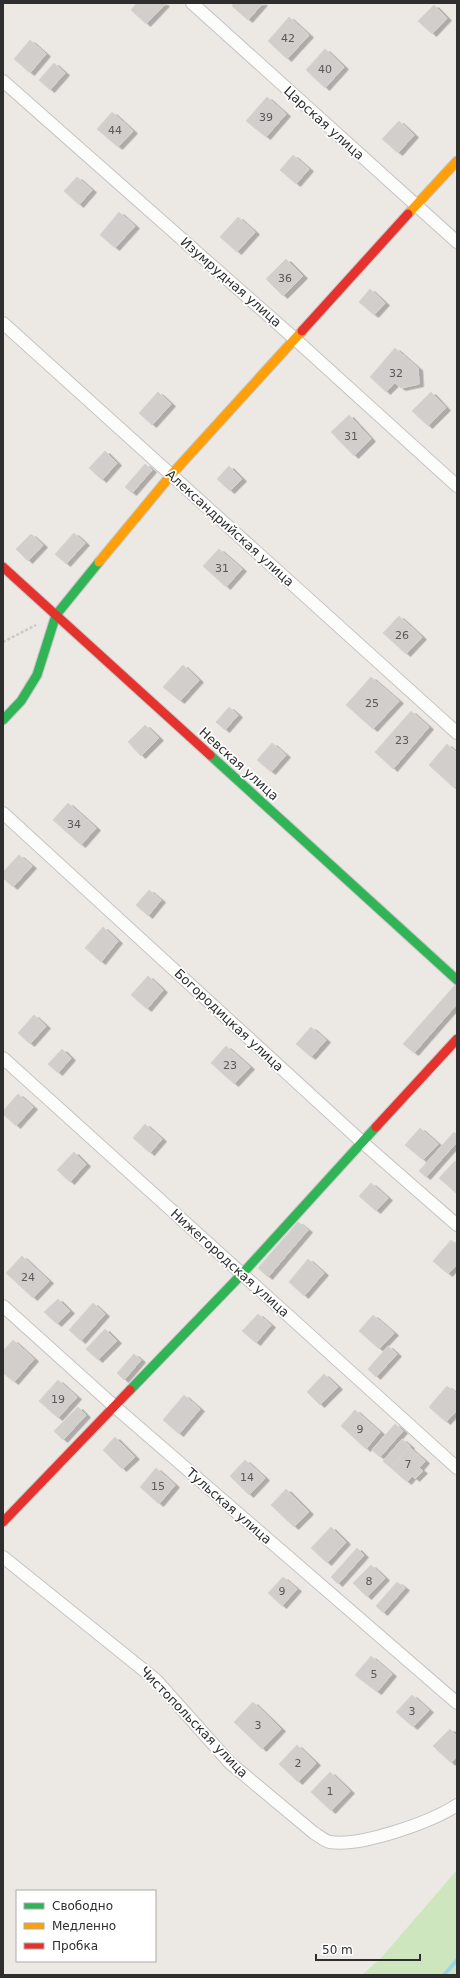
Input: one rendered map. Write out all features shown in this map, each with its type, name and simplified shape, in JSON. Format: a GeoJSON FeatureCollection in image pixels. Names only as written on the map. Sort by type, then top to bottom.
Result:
{"type":"FeatureCollection","features":[{"type":"Feature","properties":{"kind":"street","name":"Царская улица"},"geometry":{"type":"LineString","coordinates":[[192,3],[457,242]]}},
{"type":"Feature","properties":{"kind":"street","name":"Изумрудная улица"},"geometry":{"type":"LineString","coordinates":[[3,81],[295,338],[457,486]]}},
{"type":"Feature","properties":{"kind":"street"},"geometry":{"type":"LineString","coordinates":[[3,720],[21,701],[37,675],[56,615],[171,475],[457,160]]}},
{"type":"Feature","properties":{"kind":"street","name":"Александрийская улица"},"geometry":{"type":"LineString","coordinates":[[3,323],[457,733]]}},
{"type":"Feature","properties":{"kind":"street","name":"Невская улица"},"geometry":{"type":"LineString","coordinates":[[3,567],[457,980]]}},
{"type":"Feature","properties":{"kind":"street","name":"Богородицкая улица"},"geometry":{"type":"LineString","coordinates":[[3,813],[362,1142],[457,1225]]}},
{"type":"Feature","properties":{"kind":"street"},"geometry":{"type":"LineString","coordinates":[[3,1522],[242,1274],[274,1237],[457,1039]]}},
{"type":"Feature","properties":{"kind":"street","name":"Нижегородская улица"},"geometry":{"type":"LineString","coordinates":[[3,1058],[457,1468]]}},
{"type":"Feature","properties":{"kind":"street","name":"Тульская улица"},"geometry":{"type":"LineString","coordinates":[[3,1306],[114,1406],[457,1703]]}},
{"type":"Feature","properties":{"kind":"street","name":"Чистопольская улица"},"geometry":{"type":"LineString","coordinates":[[3,1557],[156,1680],[230,1763],[314,1833],[329,1842],[346,1842],[372,1838],[427,1821],[457,1805]]}},
{"type":"Feature","properties":{"kind":"path"},"geometry":{"type":"LineString","coordinates":[[3,642],[56,615]]}},
{"type":"Feature","properties":{"kind":"green space"},"geometry":{"type":"Polygon","coordinates":[[[457,1870],[457,1975],[362,1975],[382,1957],[457,1870]]]}},
{"type":"Feature","properties":{"kind":"building"},"geometry":{"type":"Polygon","coordinates":[[[137,3],[165,4],[146,24],[131,10],[137,3]]]}},
{"type":"Feature","properties":{"kind":"building"},"geometry":{"type":"Polygon","coordinates":[[[234,3],[263,3],[248,20],[232,6],[234,3]]]}},
{"type":"Feature","properties":{"kind":"building"},"geometry":{"type":"Polygon","coordinates":[[[434,5],[447,18],[432,34],[418,21],[434,5]]]}},
{"type":"Feature","properties":{"kind":"building"},"geometry":{"type":"Polygon","coordinates":[[[289,17],[309,35],[287,59],[268,41],[289,17]]]}},
{"type":"Feature","properties":{"kind":"building"},"geometry":{"type":"Polygon","coordinates":[[[30,40],[46,54],[30,73],[14,59],[30,40]]]}},
{"type":"Feature","properties":{"kind":"building"},"geometry":{"type":"Polygon","coordinates":[[[325,49],[344,67],[325,88],[306,70],[325,49]]]}},
{"type":"Feature","properties":{"kind":"building"},"geometry":{"type":"Polygon","coordinates":[[[54,63],[65,73],[50,90],[39,80],[54,63]]]}},
{"type":"Feature","properties":{"kind":"building"},"geometry":{"type":"Polygon","coordinates":[[[267,97],[286,114],[266,137],[246,121],[267,97]]]}},
{"type":"Feature","properties":{"kind":"building"},"geometry":{"type":"Polygon","coordinates":[[[112,112],[133,131],[118,147],[97,129],[112,112]]]}},
{"type":"Feature","properties":{"kind":"building"},"geometry":{"type":"Polygon","coordinates":[[[399,121],[414,135],[398,153],[382,139],[399,121]]]}},
{"type":"Feature","properties":{"kind":"building"},"geometry":{"type":"Polygon","coordinates":[[[293,155],[309,169],[296,184],[280,170],[293,155]]]}},
{"type":"Feature","properties":{"kind":"building"},"geometry":{"type":"Polygon","coordinates":[[[77,177],[92,190],[79,205],[64,191],[77,177]]]}},
{"type":"Feature","properties":{"kind":"building"},"geometry":{"type":"Polygon","coordinates":[[[119,212],[135,226],[115,248],[100,235],[119,212]]]}},
{"type":"Feature","properties":{"kind":"building"},"geometry":{"type":"Polygon","coordinates":[[[238,217],[255,232],[237,252],[220,237],[238,217]]]}},
{"type":"Feature","properties":{"kind":"building"},"geometry":{"type":"Polygon","coordinates":[[[286,259],[303,276],[283,296],[266,279],[286,259]]]}},
{"type":"Feature","properties":{"kind":"building"},"geometry":{"type":"Polygon","coordinates":[[[370,289],[385,303],[374,315],[359,302],[370,289]]]}},
{"type":"Feature","properties":{"kind":"building"},"geometry":{"type":"Polygon","coordinates":[[[395,348],[418,368],[419,384],[401,388],[395,383],[386,392],[370,377],[395,348]]]}},
{"type":"Feature","properties":{"kind":"building"},"geometry":{"type":"Polygon","coordinates":[[[158,392],[171,404],[152,425],[139,413],[158,392]]]}},
{"type":"Feature","properties":{"kind":"building"},"geometry":{"type":"Polygon","coordinates":[[[431,392],[446,408],[428,426],[412,411],[431,392]]]}},
{"type":"Feature","properties":{"kind":"building"},"geometry":{"type":"Polygon","coordinates":[[[349,415],[371,439],[354,456],[331,432],[349,415]]]}},
{"type":"Feature","properties":{"kind":"building"},"geometry":{"type":"Polygon","coordinates":[[[105,451],[117,463],[102,480],[89,468],[105,451]]]}},
{"type":"Feature","properties":{"kind":"building"},"geometry":{"type":"Polygon","coordinates":[[[145,464],[152,470],[132,493],[125,487],[145,464]]]}},
{"type":"Feature","properties":{"kind":"building"},"geometry":{"type":"Polygon","coordinates":[[[229,466],[242,479],[230,491],[217,479],[229,466]]]}},
{"type":"Feature","properties":{"kind":"building"},"geometry":{"type":"Polygon","coordinates":[[[74,533],[85,543],[66,564],[55,554],[74,533]]]}},
{"type":"Feature","properties":{"kind":"building"},"geometry":{"type":"Polygon","coordinates":[[[31,534],[43,545],[28,561],[16,549],[31,534]]]}},
{"type":"Feature","properties":{"kind":"building"},"geometry":{"type":"Polygon","coordinates":[[[219,549],[242,569],[226,587],[203,566],[219,549]]]}},
{"type":"Feature","properties":{"kind":"building"},"geometry":{"type":"Polygon","coordinates":[[[399,616],[422,637],[406,654],[383,633],[399,616]]]}},
{"type":"Feature","properties":{"kind":"building"},"geometry":{"type":"Polygon","coordinates":[[[183,665],[199,680],[180,701],[163,687],[183,665]]]}},
{"type":"Feature","properties":{"kind":"building"},"geometry":{"type":"Polygon","coordinates":[[[371,677],[399,701],[373,729],[346,705],[371,677]]]}},
{"type":"Feature","properties":{"kind":"building"},"geometry":{"type":"Polygon","coordinates":[[[229,707],[238,715],[225,730],[216,722],[229,707]]]}},
{"type":"Feature","properties":{"kind":"building"},"geometry":{"type":"Polygon","coordinates":[[[411,711],[429,727],[393,769],[375,752],[411,711]]]}},
{"type":"Feature","properties":{"kind":"building"},"geometry":{"type":"Polygon","coordinates":[[[145,725],[159,738],[141,756],[128,742],[145,725]]]}},
{"type":"Feature","properties":{"kind":"building"},"geometry":{"type":"Polygon","coordinates":[[[272,743],[286,755],[271,772],[257,760],[272,743]]]}},
{"type":"Feature","properties":{"kind":"building"},"geometry":{"type":"Polygon","coordinates":[[[447,744],[457,753],[457,785],[454,788],[429,765],[447,744]]]}},
{"type":"Feature","properties":{"kind":"building"},"geometry":{"type":"Polygon","coordinates":[[[68,803],[96,828],[81,845],[53,820],[68,803]]]}},
{"type":"Feature","properties":{"kind":"building"},"geometry":{"type":"Polygon","coordinates":[[[19,855],[32,866],[13,887],[3,878],[3,872],[19,855]]]}},
{"type":"Feature","properties":{"kind":"building"},"geometry":{"type":"Polygon","coordinates":[[[149,890],[161,900],[148,916],[136,905],[149,890]]]}},
{"type":"Feature","properties":{"kind":"building"},"geometry":{"type":"Polygon","coordinates":[[[103,927],[118,941],[101,962],[85,948],[103,927]]]}},
{"type":"Feature","properties":{"kind":"building"},"geometry":{"type":"Polygon","coordinates":[[[148,976],[163,990],[147,1009],[131,995],[148,976]]]}},
{"type":"Feature","properties":{"kind":"building"},"geometry":{"type":"Polygon","coordinates":[[[455,985],[457,987],[457,1004],[414,1053],[403,1044],[455,985]]]}},
{"type":"Feature","properties":{"kind":"building"},"geometry":{"type":"Polygon","coordinates":[[[34,1015],[46,1026],[30,1044],[18,1033],[34,1015]]]}},
{"type":"Feature","properties":{"kind":"building"},"geometry":{"type":"Polygon","coordinates":[[[311,1027],[326,1040],[311,1057],[296,1044],[311,1027]]]}},
{"type":"Feature","properties":{"kind":"building"},"geometry":{"type":"Polygon","coordinates":[[[226,1046],[250,1067],[234,1084],[211,1063],[226,1046]]]}},
{"type":"Feature","properties":{"kind":"building"},"geometry":{"type":"Polygon","coordinates":[[[62,1049],[71,1058],[58,1073],[48,1064],[62,1049]]]}},
{"type":"Feature","properties":{"kind":"building"},"geometry":{"type":"Polygon","coordinates":[[[18,1094],[33,1107],[16,1126],[3,1114],[3,1111],[18,1094]]]}},
{"type":"Feature","properties":{"kind":"building"},"geometry":{"type":"Polygon","coordinates":[[[145,1124],[162,1139],[150,1153],[133,1138],[145,1124]]]}},
{"type":"Feature","properties":{"kind":"building"},"geometry":{"type":"Polygon","coordinates":[[[420,1128],[438,1144],[423,1160],[405,1145],[420,1128]]]}},
{"type":"Feature","properties":{"kind":"building"},"geometry":{"type":"Polygon","coordinates":[[[454,1132],[457,1135],[457,1142],[426,1177],[419,1171],[454,1132]]]}},
{"type":"Feature","properties":{"kind":"building"},"geometry":{"type":"Polygon","coordinates":[[[74,1152],[86,1164],[70,1182],[57,1170],[74,1152]]]}},
{"type":"Feature","properties":{"kind":"building"},"geometry":{"type":"Polygon","coordinates":[[[455,1161],[457,1162],[457,1194],[439,1178],[455,1161]]]}},
{"type":"Feature","properties":{"kind":"building"},"geometry":{"type":"Polygon","coordinates":[[[371,1183],[388,1198],[376,1211],[359,1196],[371,1183]]]}},
{"type":"Feature","properties":{"kind":"building"},"geometry":{"type":"Polygon","coordinates":[[[298,1222],[308,1230],[268,1277],[258,1268],[298,1222]]]}},
{"type":"Feature","properties":{"kind":"building"},"geometry":{"type":"Polygon","coordinates":[[[451,1240],[457,1245],[457,1264],[448,1274],[433,1261],[451,1240]]]}},
{"type":"Feature","properties":{"kind":"building"},"geometry":{"type":"Polygon","coordinates":[[[22,1256],[49,1281],[33,1298],[6,1273],[22,1256]]]}},
{"type":"Feature","properties":{"kind":"building"},"geometry":{"type":"Polygon","coordinates":[[[308,1259],[324,1273],[304,1296],[289,1282],[308,1259]]]}},
{"type":"Feature","properties":{"kind":"building"},"geometry":{"type":"Polygon","coordinates":[[[58,1299],[70,1311],[57,1324],[44,1312],[58,1299]]]}},
{"type":"Feature","properties":{"kind":"building"},"geometry":{"type":"Polygon","coordinates":[[[93,1303],[105,1314],[81,1341],[69,1330],[93,1303]]]}},
{"type":"Feature","properties":{"kind":"building"},"geometry":{"type":"Polygon","coordinates":[[[258,1314],[271,1325],[256,1343],[242,1331],[258,1314]]]}},
{"type":"Feature","properties":{"kind":"building"},"geometry":{"type":"Polygon","coordinates":[[[373,1315],[394,1333],[379,1349],[359,1331],[373,1315]]]}},
{"type":"Feature","properties":{"kind":"building"},"geometry":{"type":"Polygon","coordinates":[[[105,1329],[117,1341],[98,1360],[86,1349],[105,1329]]]}},
{"type":"Feature","properties":{"kind":"building"},"geometry":{"type":"Polygon","coordinates":[[[13,1340],[34,1359],[14,1382],[3,1373],[3,1351],[13,1340]]]}},
{"type":"Feature","properties":{"kind":"building"},"geometry":{"type":"Polygon","coordinates":[[[388,1346],[397,1354],[376,1377],[368,1369],[388,1346]]]}},
{"type":"Feature","properties":{"kind":"building"},"geometry":{"type":"Polygon","coordinates":[[[134,1354],[141,1360],[124,1380],[117,1373],[134,1354]]]}},
{"type":"Feature","properties":{"kind":"building"},"geometry":{"type":"Polygon","coordinates":[[[324,1374],[338,1387],[320,1405],[307,1392],[324,1374]]]}},
{"type":"Feature","properties":{"kind":"building"},"geometry":{"type":"Polygon","coordinates":[[[58,1380],[77,1397],[58,1418],[39,1401],[58,1380]]]}},
{"type":"Feature","properties":{"kind":"building"},"geometry":{"type":"Polygon","coordinates":[[[447,1386],[457,1394],[457,1410],[446,1422],[429,1407],[447,1386]]]}},
{"type":"Feature","properties":{"kind":"building"},"geometry":{"type":"Polygon","coordinates":[[[184,1395],[200,1409],[179,1434],[163,1420],[184,1395]]]}},
{"type":"Feature","properties":{"kind":"building"},"geometry":{"type":"Polygon","coordinates":[[[78,1407],[86,1415],[63,1440],[54,1431],[78,1407]]]}},
{"type":"Feature","properties":{"kind":"building"},"geometry":{"type":"Polygon","coordinates":[[[355,1410],[380,1432],[366,1449],[341,1426],[355,1410]]]}},
{"type":"Feature","properties":{"kind":"building"},"geometry":{"type":"Polygon","coordinates":[[[395,1424],[403,1431],[380,1457],[372,1450],[395,1424]]]}},
{"type":"Feature","properties":{"kind":"building"},"geometry":{"type":"Polygon","coordinates":[[[115,1437],[135,1457],[122,1469],[103,1450],[115,1437]]]}},
{"type":"Feature","properties":{"kind":"building"},"geometry":{"type":"Polygon","coordinates":[[[402,1439],[410,1446],[391,1468],[383,1461],[402,1439]]]}},
{"type":"Feature","properties":{"kind":"building"},"geometry":{"type":"Polygon","coordinates":[[[409,1447],[425,1461],[419,1468],[423,1471],[415,1479],[412,1476],[407,1482],[391,1468],[409,1447]]]}},
{"type":"Feature","properties":{"kind":"building"},"geometry":{"type":"Polygon","coordinates":[[[245,1460],[265,1478],[249,1495],[230,1476],[245,1460]]]}},
{"type":"Feature","properties":{"kind":"building"},"geometry":{"type":"Polygon","coordinates":[[[156,1468],[175,1485],[159,1504],[140,1487],[156,1468]]]}},
{"type":"Feature","properties":{"kind":"building"},"geometry":{"type":"Polygon","coordinates":[[[286,1489],[309,1512],[294,1527],[271,1505],[286,1489]]]}},
{"type":"Feature","properties":{"kind":"building"},"geometry":{"type":"Polygon","coordinates":[[[331,1527],[346,1542],[327,1563],[311,1548],[331,1527]]]}},
{"type":"Feature","properties":{"kind":"building"},"geometry":{"type":"Polygon","coordinates":[[[357,1548],[364,1555],[338,1584],[331,1577],[357,1548]]]}},
{"type":"Feature","properties":{"kind":"building"},"geometry":{"type":"Polygon","coordinates":[[[371,1565],[385,1578],[367,1597],[353,1583],[371,1565]]]}},
{"type":"Feature","properties":{"kind":"building"},"geometry":{"type":"Polygon","coordinates":[[[283,1577],[297,1589],[282,1606],[268,1593],[283,1577]]]}},
{"type":"Feature","properties":{"kind":"building"},"geometry":{"type":"Polygon","coordinates":[[[397,1582],[405,1588],[383,1613],[376,1606],[397,1582]]]}},
{"type":"Feature","properties":{"kind":"building"},"geometry":{"type":"Polygon","coordinates":[[[371,1656],[392,1674],[377,1692],[355,1675],[371,1656]]]}},
{"type":"Feature","properties":{"kind":"building"},"geometry":{"type":"Polygon","coordinates":[[[412,1695],[429,1710],[413,1727],[396,1712],[412,1695]]]}},
{"type":"Feature","properties":{"kind":"building"},"geometry":{"type":"Polygon","coordinates":[[[253,1702],[281,1729],[262,1749],[234,1722],[253,1702]]]}},
{"type":"Feature","properties":{"kind":"building"},"geometry":{"type":"Polygon","coordinates":[[[450,1729],[457,1736],[457,1756],[451,1763],[433,1746],[450,1729]]]}},
{"type":"Feature","properties":{"kind":"building"},"geometry":{"type":"Polygon","coordinates":[[[297,1745],[316,1763],[298,1782],[279,1764],[297,1745]]]}},
{"type":"Feature","properties":{"kind":"building"},"geometry":{"type":"Polygon","coordinates":[[[330,1772],[350,1791],[331,1811],[311,1792],[330,1772]]]}},
{"type":"Feature","properties":{"kind":"waterway"},"geometry":{"type":"LineString","coordinates":[[444,1975],[457,1960]]}},
{"type":"Feature","properties":{"kind":"traffic: fast"},"geometry":{"type":"LineString","coordinates":[[3,720],[21,701],[37,675],[56,615],[99,562]]}},
{"type":"Feature","properties":{"kind":"traffic: fast"},"geometry":{"type":"LineString","coordinates":[[210,755],[457,980]]}},
{"type":"Feature","properties":{"kind":"traffic: fast"},"geometry":{"type":"LineString","coordinates":[[130,1390],[242,1274],[376,1127]]}},
{"type":"Feature","properties":{"kind":"traffic: slow"},"geometry":{"type":"LineString","coordinates":[[408,214],[457,161]]}},
{"type":"Feature","properties":{"kind":"traffic: slow"},"geometry":{"type":"LineString","coordinates":[[99,562],[171,475],[302,331]]}},
{"type":"Feature","properties":{"kind":"traffic: jam"},"geometry":{"type":"LineString","coordinates":[[302,331],[408,214]]}},
{"type":"Feature","properties":{"kind":"traffic: jam"},"geometry":{"type":"LineString","coordinates":[[3,567],[210,755]]}},
{"type":"Feature","properties":{"kind":"traffic: jam"},"geometry":{"type":"LineString","coordinates":[[376,1127],[457,1039]]}},
{"type":"Feature","properties":{"kind":"traffic: jam"},"geometry":{"type":"LineString","coordinates":[[3,1522],[130,1390]]}}]}
